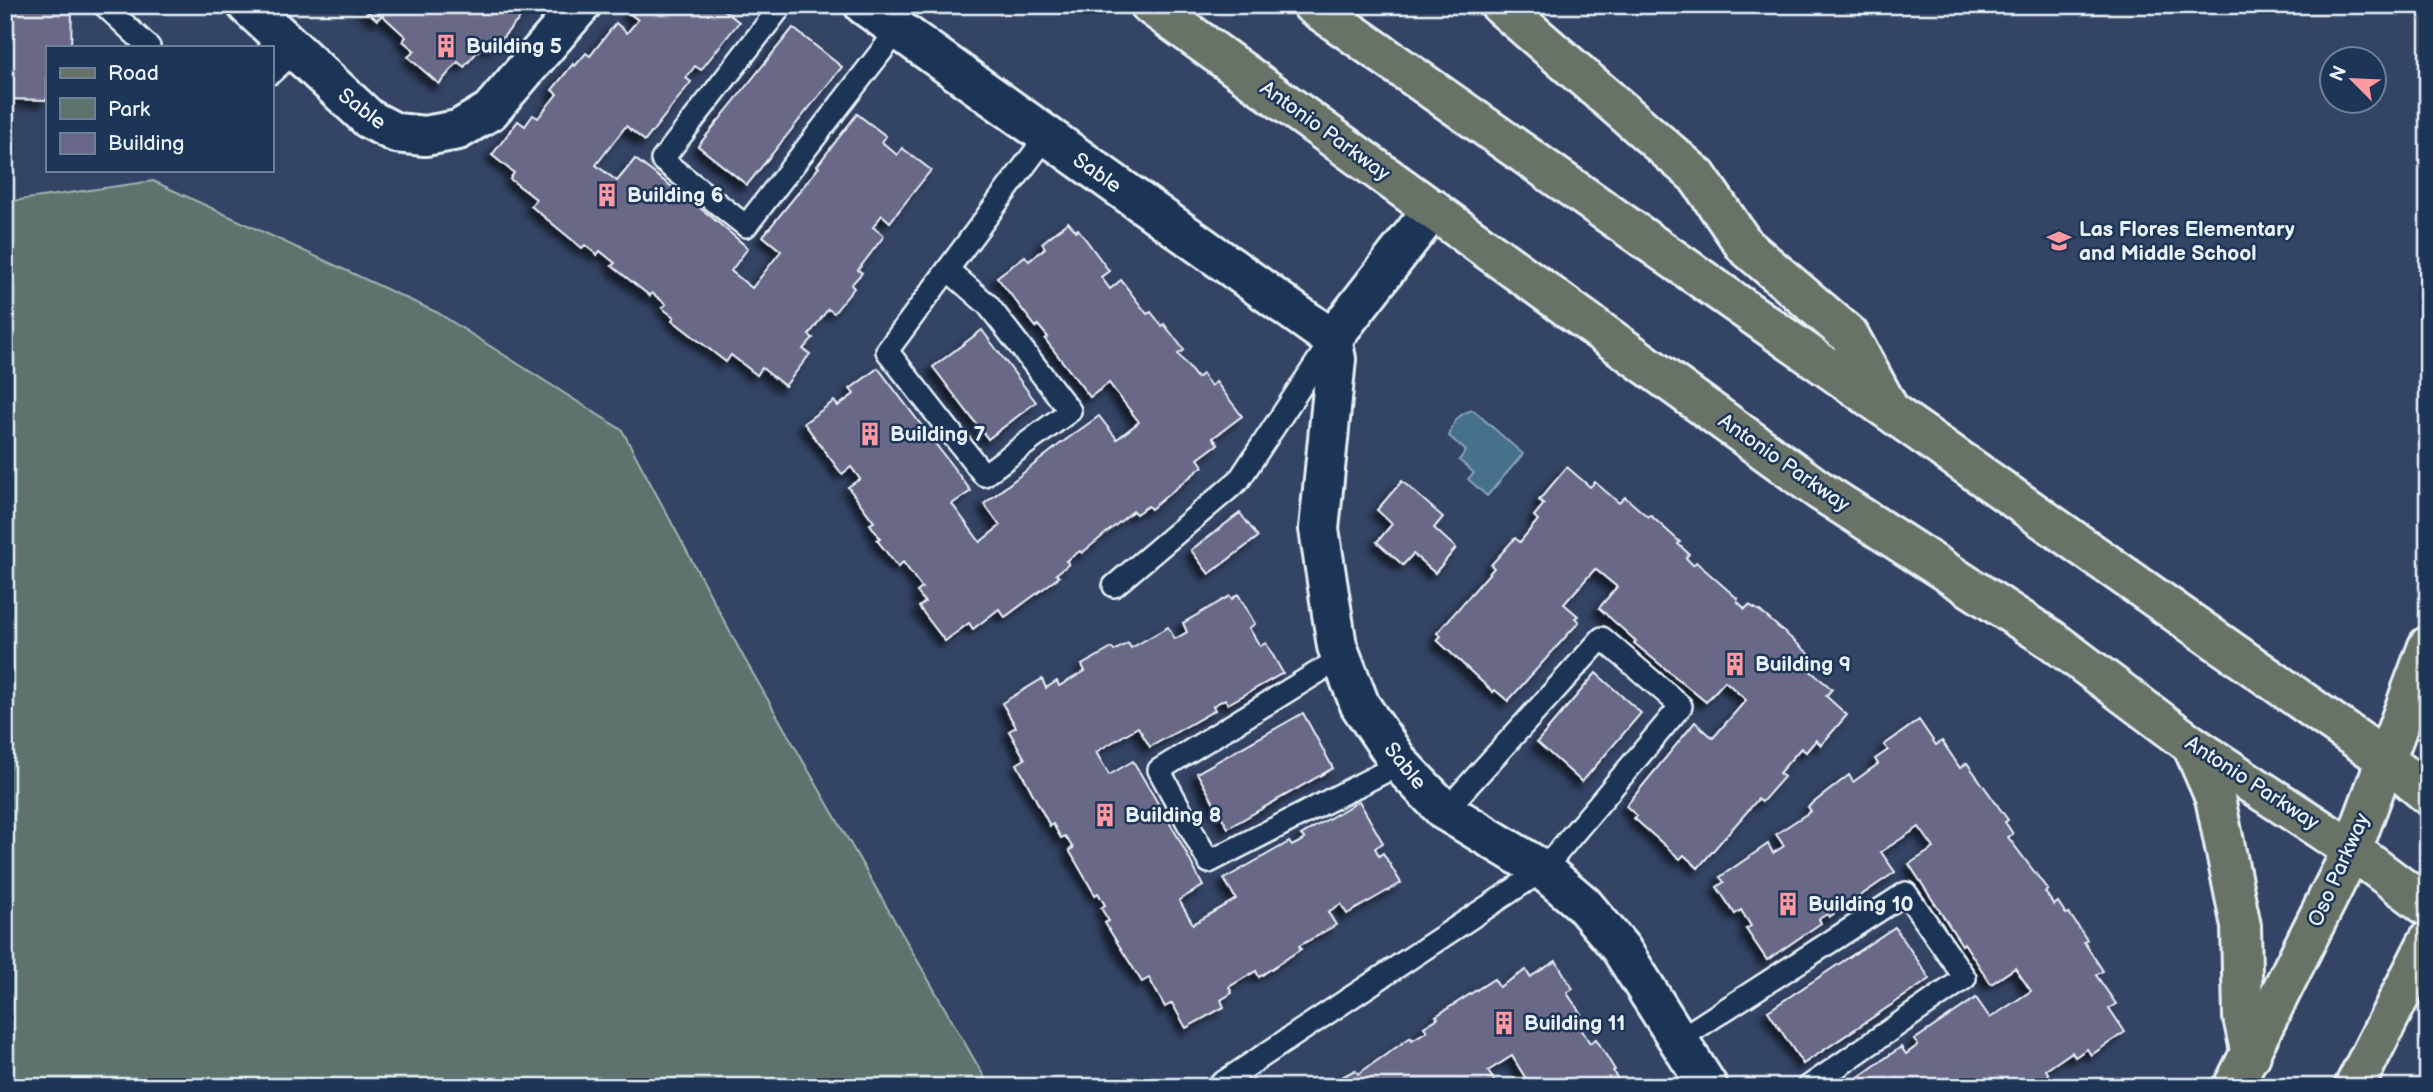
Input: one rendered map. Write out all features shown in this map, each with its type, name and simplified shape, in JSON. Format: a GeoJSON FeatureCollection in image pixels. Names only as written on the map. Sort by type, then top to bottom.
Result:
{"type":"FeatureCollection","features":[{"type":"Feature","properties":{"kind":"main road","name":"Antonio Parkway"},"geometry":{"type":"LineString","coordinates":[[1150,5],[1819,490],[2052,640],[2192,745],[2352,850],[2428,907]]}},
{"type":"Feature","properties":{"kind":"main road"},"geometry":{"type":"LineString","coordinates":[[1311,5],[2385,760],[2428,795]]}},
{"type":"Feature","properties":{"kind":"main road"},"geometry":{"type":"LineString","coordinates":[[1500,5],[1697,176],[1745,246],[1849,335],[1893,415]]}},
{"type":"Feature","properties":{"kind":"main road","name":"Oso Parkway"},"geometry":{"type":"LineString","coordinates":[[2242,1071],[2352,850],[2428,646]]}},
{"type":"Feature","properties":{"kind":"main road"},"geometry":{"type":"LineString","coordinates":[[2192,745],[2215,798],[2241,926],[2242,1071]]}},
{"type":"Feature","properties":{"kind":"main road"},"geometry":{"type":"LineString","coordinates":[[2354,1087],[2428,941]]}},
{"type":"Feature","properties":{"kind":"street","name":"Sable"},"geometry":{"type":"LineString","coordinates":[[247,5],[273,46]]}},
{"type":"Feature","properties":{"kind":"street","name":"Sable"},"geometry":{"type":"LineString","coordinates":[[273,46],[283,62],[369,119],[396,133],[425,136],[458,130],[490,111],[581,5]]}},
{"type":"Feature","properties":{"kind":"street","name":"Sable"},"geometry":{"type":"LineString","coordinates":[[864,5],[1332,339],[1336,359],[1319,529],[1337,646],[1360,705],[1400,764],[1445,811],[1543,870],[1583,904],[1621,949],[1708,1087]]}},
{"type":"Feature","properties":{"kind":"street"},"geometry":{"type":"LineString","coordinates":[[1332,339],[1433,209]]}},
{"type":"Feature","properties":{"kind":"lane"},"geometry":{"type":"LineString","coordinates":[[104,5],[148,46]]}},
{"type":"Feature","properties":{"kind":"lane"},"geometry":{"type":"LineString","coordinates":[[782,5],[662,160],[746,226],[898,30]]}},
{"type":"Feature","properties":{"kind":"lane"},"geometry":{"type":"LineString","coordinates":[[947,270],[988,305],[1070,411],[984,475],[887,351],[947,270],[1046,137]]}},
{"type":"Feature","properties":{"kind":"lane"},"geometry":{"type":"LineString","coordinates":[[1114,586],[1239,480],[1332,339]]}},
{"type":"Feature","properties":{"kind":"lane"},"geometry":{"type":"LineString","coordinates":[[1219,1085],[1543,870],[1681,706],[1602,638],[1445,811]]}},
{"type":"Feature","properties":{"kind":"lane"},"geometry":{"type":"LineString","coordinates":[[1341,658],[1159,770],[1209,862],[1400,764]]}},
{"type":"Feature","properties":{"kind":"lane"},"geometry":{"type":"LineString","coordinates":[[1678,1040],[1906,893],[1965,978],[1808,1087]]}},
{"type":"Feature","properties":{"kind":"green space"},"geometry":{"type":"Polygon","coordinates":[[[153,181],[438,313],[622,430],[744,658],[990,1087],[5,1087],[5,202],[153,181]]]}},
{"type":"Feature","properties":{"kind":"water"},"geometry":{"type":"Polygon","coordinates":[[[1473,410],[1523,454],[1487,496],[1468,479],[1474,473],[1459,460],[1466,451],[1449,436],[1457,419],[1473,410]]]}},
{"type":"Feature","properties":{"kind":"building"},"geometry":{"type":"Polygon","coordinates":[[[5,5],[57,5],[57,9],[72,10],[71,46],[46,46],[46,100],[5,99],[5,5]]]}},
{"type":"Feature","properties":{"kind":"building","name":"Building 5"},"geometry":{"type":"Polygon","coordinates":[[[360,5],[532,5],[492,49],[485,43],[464,67],[458,62],[439,84],[408,57],[415,51],[403,41],[406,37],[382,15],[377,20],[360,5]]]}},
{"type":"Feature","properties":{"kind":"building","name":"Building 6"},"geometry":{"type":"Polygon","coordinates":[[[635,5],[706,5],[710,8],[717,5],[739,22],[701,70],[695,66],[686,78],[691,82],[645,141],[626,126],[596,165],[617,181],[635,159],[709,215],[748,248],[731,271],[752,288],[781,251],[763,236],[819,167],[817,166],[857,114],[886,136],[882,142],[897,155],[902,148],[931,170],[890,222],[882,215],[873,227],[884,236],[858,270],[862,273],[851,285],[854,288],[834,313],[828,309],[809,335],[813,338],[803,349],[810,354],[785,386],[762,368],[757,375],[731,355],[726,362],[672,320],[674,317],[662,308],[666,304],[652,293],[650,296],[612,266],[615,263],[600,251],[597,255],[585,245],[582,248],[531,206],[536,199],[510,179],[514,173],[492,155],[518,121],[525,126],[533,115],[538,118],[557,94],[552,90],[573,64],[575,66],[586,53],[590,56],[616,23],[627,33],[638,20],[629,13],[635,5]]]}},
{"type":"Feature","properties":{"kind":"building"},"geometry":{"type":"Polygon","coordinates":[[[793,28],[842,67],[747,185],[698,146],[793,28]]]}},
{"type":"Feature","properties":{"kind":"building","name":"Building 7"},"geometry":{"type":"Polygon","coordinates":[[[1068,222],[1076,231],[1078,229],[1109,271],[1101,277],[1110,289],[1121,280],[1147,314],[1151,312],[1162,326],[1164,324],[1184,350],[1178,354],[1197,378],[1202,374],[1211,386],[1216,382],[1242,416],[1213,438],[1218,444],[1198,459],[1203,466],[1151,509],[1148,506],[1136,514],[1133,511],[1082,553],[1080,551],[1066,561],[1069,564],[1056,574],[1059,577],[1005,617],[999,609],[973,629],[969,623],[945,641],[919,607],[925,602],[917,592],[922,588],[903,562],[898,567],[877,540],[880,538],[870,524],[874,522],[848,487],[860,479],[851,467],[842,474],[804,423],[834,401],[838,406],[854,394],[850,389],[878,368],[971,491],[952,504],[980,542],[1000,526],[984,504],[1060,444],[1099,416],[1117,439],[1139,422],[1109,383],[1090,397],[1045,339],[1048,337],[1038,325],[1036,327],[997,277],[1025,256],[1029,261],[1045,248],[1042,243],[1068,222]]]}},
{"type":"Feature","properties":{"kind":"building"},"geometry":{"type":"Polygon","coordinates":[[[982,330],[1036,402],[988,439],[933,367],[982,330]]]}},
{"type":"Feature","properties":{"kind":"building","name":"Building 9"},"geometry":{"type":"Polygon","coordinates":[[[1567,467],[1590,487],[1595,482],[1619,503],[1625,497],[1648,517],[1650,515],[1680,542],[1678,544],[1689,554],[1686,558],[1693,565],[1696,562],[1738,599],[1745,609],[1749,605],[1760,611],[1816,660],[1808,669],[1832,689],[1826,696],[1847,715],[1821,745],[1816,740],[1806,752],[1801,748],[1779,773],[1784,777],[1762,802],[1758,799],[1698,868],[1684,855],[1680,859],[1634,818],[1637,816],[1626,806],[1695,722],[1713,738],[1746,700],[1725,681],[1706,702],[1634,643],[1636,641],[1599,608],[1617,587],[1595,569],[1564,604],[1578,616],[1575,618],[1579,622],[1508,701],[1495,690],[1493,692],[1437,640],[1441,636],[1437,633],[1494,568],[1491,565],[1515,538],[1520,542],[1538,520],[1534,516],[1544,504],[1539,500],[1567,467]]]}},
{"type":"Feature","properties":{"kind":"building"},"geometry":{"type":"Polygon","coordinates":[[[1402,481],[1443,517],[1434,528],[1456,548],[1435,573],[1413,554],[1403,565],[1377,542],[1392,524],[1377,510],[1402,481]]]}},
{"type":"Feature","properties":{"kind":"building"},"geometry":{"type":"Polygon","coordinates":[[[1240,513],[1258,537],[1209,574],[1191,550],[1240,513]]]}},
{"type":"Feature","properties":{"kind":"building","name":"Building 8"},"geometry":{"type":"Polygon","coordinates":[[[1238,594],[1255,624],[1249,628],[1260,646],[1266,643],[1283,673],[1228,704],[1225,699],[1213,706],[1215,710],[1150,747],[1138,727],[1096,752],[1109,775],[1133,761],[1179,839],[1203,886],[1179,900],[1193,924],[1236,899],[1224,879],[1289,842],[1292,846],[1305,839],[1301,835],[1359,801],[1383,843],[1375,848],[1379,856],[1383,853],[1401,883],[1347,914],[1341,904],[1328,912],[1336,925],[1299,946],[1301,949],[1259,977],[1256,971],[1229,987],[1232,993],[1221,1000],[1224,1007],[1186,1028],[1172,1003],[1165,1007],[1149,978],[1142,982],[1105,923],[1109,921],[1101,908],[1105,905],[1098,893],[1095,895],[1069,850],[1073,848],[1065,836],[1061,838],[1053,824],[1050,826],[1017,764],[1025,759],[1009,731],[1016,727],[1002,703],[1042,679],[1046,688],[1057,681],[1059,686],[1085,671],[1082,665],[1112,648],[1114,651],[1128,643],[1131,648],[1168,627],[1175,639],[1187,632],[1183,623],[1238,594]]]}},
{"type":"Feature","properties":{"kind":"building"},"geometry":{"type":"Polygon","coordinates":[[[1596,673],[1641,713],[1582,782],[1537,742],[1596,673]]]}},
{"type":"Feature","properties":{"kind":"building"},"geometry":{"type":"Polygon","coordinates":[[[1303,713],[1333,768],[1228,828],[1197,773],[1303,713]]]}},
{"type":"Feature","properties":{"kind":"building","name":"Building 10"},"geometry":{"type":"Polygon","coordinates":[[[1919,720],[1936,745],[1942,741],[1960,768],[1967,763],[2008,820],[2005,822],[2013,834],[2008,837],[2048,890],[2045,892],[2054,905],[2058,902],[2066,914],[2069,913],[2087,940],[2084,942],[2103,971],[2096,975],[2116,1004],[2109,1008],[2125,1032],[2091,1055],[2087,1049],[2075,1057],[2072,1052],[2046,1070],[2049,1075],[2032,1087],[1852,1087],[1850,1083],[1901,1047],[1906,1054],[1918,1045],[1914,1040],[1976,998],[1990,1018],[2031,991],[2015,968],[1991,984],[1964,943],[1962,945],[1909,864],[1934,848],[1919,827],[1881,852],[1895,872],[1829,917],[1827,914],[1819,919],[1821,923],[1767,960],[1746,929],[1751,926],[1741,910],[1735,914],[1717,887],[1724,882],[1720,877],[1768,844],[1773,853],[1784,846],[1776,834],[1811,811],[1808,807],[1849,775],[1853,782],[1878,764],[1875,759],[1888,750],[1884,745],[1919,720]]]}},
{"type":"Feature","properties":{"kind":"building"},"geometry":{"type":"Polygon","coordinates":[[[1895,927],[1930,979],[1803,1064],[1768,1011],[1895,927]]]}},
{"type":"Feature","properties":{"kind":"building","name":"Building 11"},"geometry":{"type":"Polygon","coordinates":[[[1556,961],[1573,989],[1567,993],[1581,1014],[1574,1018],[1590,1043],[1596,1039],[1615,1070],[1613,1071],[1620,1084],[1616,1087],[1531,1087],[1512,1056],[1488,1071],[1498,1087],[1323,1087],[1355,1070],[1358,1074],[1411,1037],[1412,1040],[1427,1031],[1424,1027],[1438,1018],[1436,1016],[1494,979],[1499,987],[1526,970],[1530,977],[1556,961]]]}},
{"type":"Feature","properties":{"kind":"place","name":"Building 5"},"geometry":{"type":"Point","coordinates":[446,46]}},
{"type":"Feature","properties":{"kind":"place","name":"Building 6"},"geometry":{"type":"Point","coordinates":[607,195]}},
{"type":"Feature","properties":{"kind":"place","name":"Las Flores Elementary and Middle School"},"geometry":{"type":"Point","coordinates":[2059,241]}},
{"type":"Feature","properties":{"kind":"place","name":"Building 7"},"geometry":{"type":"Point","coordinates":[870,434]}},
{"type":"Feature","properties":{"kind":"place","name":"Building 9"},"geometry":{"type":"Point","coordinates":[1735,664]}},
{"type":"Feature","properties":{"kind":"place","name":"Building 8"},"geometry":{"type":"Point","coordinates":[1105,815]}},
{"type":"Feature","properties":{"kind":"place","name":"Building 10"},"geometry":{"type":"Point","coordinates":[1788,904]}},
{"type":"Feature","properties":{"kind":"place","name":"Building 11"},"geometry":{"type":"Point","coordinates":[1504,1023]}}]}
